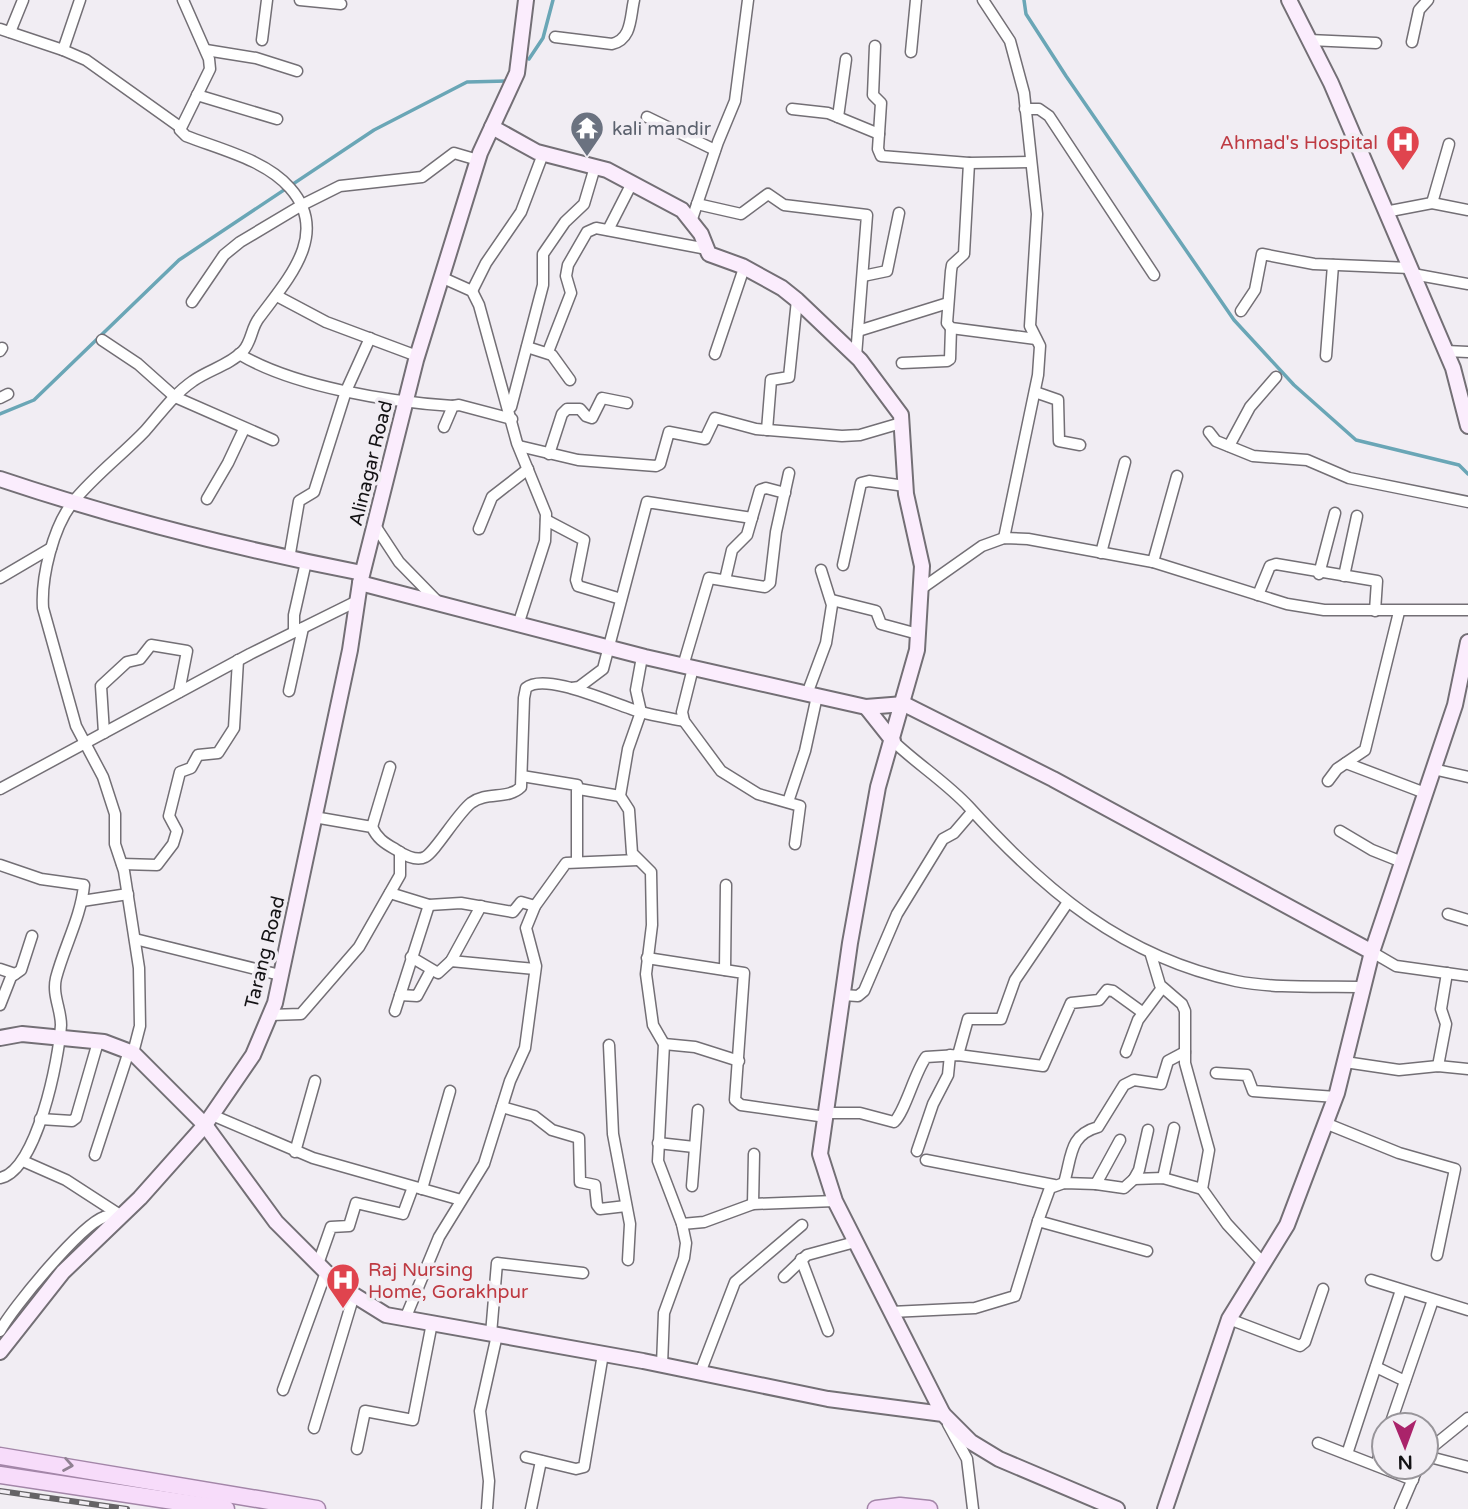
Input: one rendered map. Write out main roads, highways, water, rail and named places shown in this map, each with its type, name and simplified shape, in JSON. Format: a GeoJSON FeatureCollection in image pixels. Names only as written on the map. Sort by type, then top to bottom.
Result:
{"type":"FeatureCollection","features":[{"type":"Feature","properties":{"kind":"main road"},"geometry":{"type":"LineString","coordinates":[[0,1456],[317,1509]]}},
{"type":"Feature","properties":{"kind":"main road"},"geometry":{"type":"LineString","coordinates":[[0,1475],[226,1509]]}},
{"type":"Feature","properties":{"kind":"main road"},"geometry":{"type":"LineString","coordinates":[[876,1509],[900,1506],[929,1509]]}},
{"type":"Feature","properties":{"kind":"waterway"},"geometry":{"type":"LineString","coordinates":[[529,59],[543,38],[553,0]]}},
{"type":"Feature","properties":{"kind":"waterway"},"geometry":{"type":"LineString","coordinates":[[1024,0],[1026,14],[1066,76],[1234,320],[1294,385],[1356,440],[1459,465],[1468,474]]}},
{"type":"Feature","properties":{"kind":"waterway"},"geometry":{"type":"LineString","coordinates":[[0,414],[34,400],[179,260],[374,130],[467,82],[507,81]]}},
{"type":"Feature","properties":{"kind":"railway"},"geometry":{"type":"LineString","coordinates":[[0,1491],[127,1509]]}},
{"type":"Feature","properties":{"kind":"place","name":"kali mandir"},"geometry":{"type":"Point","coordinates":[587,158]}},
{"type":"Feature","properties":{"kind":"place","name":"Ahmad's Hospital"},"geometry":{"type":"Point","coordinates":[1403,172]}},
{"type":"Feature","properties":{"kind":"place","name":"Raj Nursing Home, Gorakhpur"},"geometry":{"type":"Point","coordinates":[343,1310]}}]}
